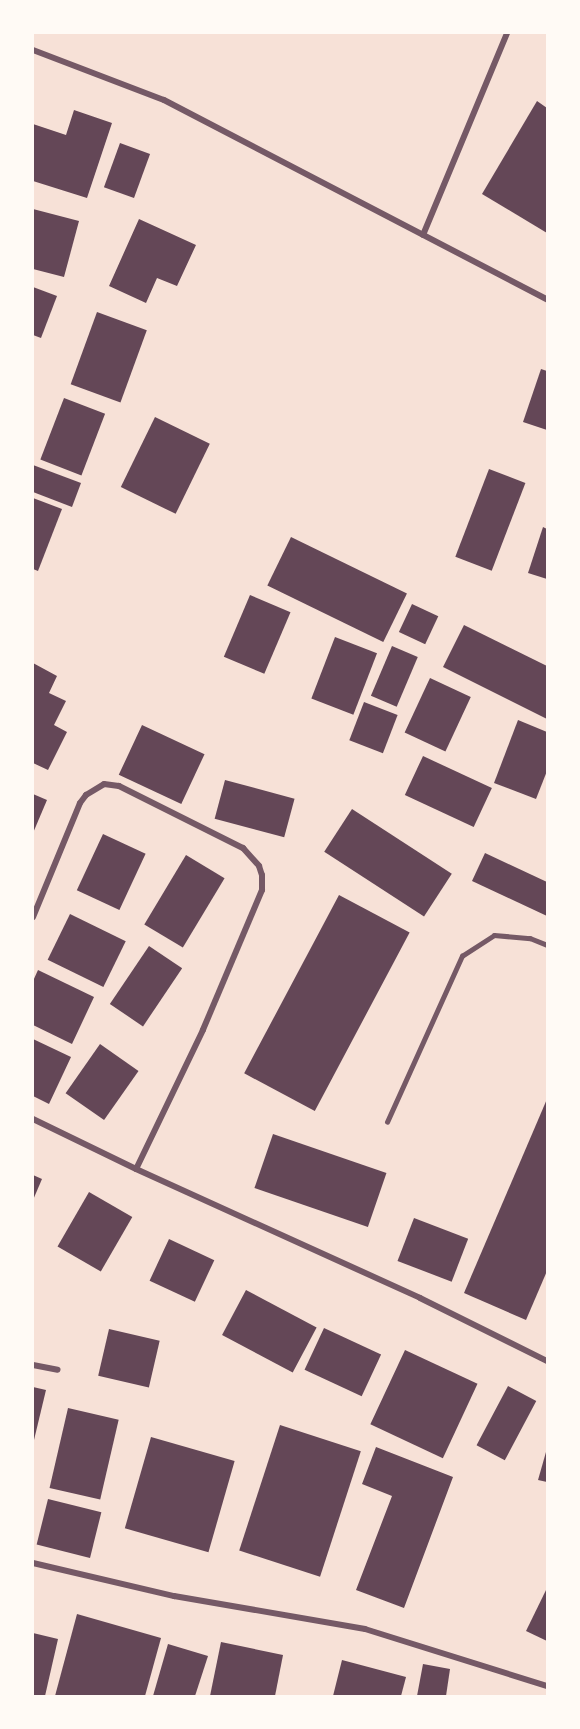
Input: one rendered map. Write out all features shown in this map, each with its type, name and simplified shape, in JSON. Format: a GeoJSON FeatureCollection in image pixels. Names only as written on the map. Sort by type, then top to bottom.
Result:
{"type":"FeatureCollection","features":[{"type":"Feature","properties":{"kind":"street"},"geometry":{"type":"LineString","coordinates":[[423,235],[507,33]]}},
{"type":"Feature","properties":{"kind":"street"},"geometry":{"type":"LineString","coordinates":[[33,50],[164,100],[547,299]]}},
{"type":"Feature","properties":{"kind":"street"},"geometry":{"type":"LineString","coordinates":[[33,917],[80,803],[86,795],[104,784],[119,786],[243,848],[259,866],[262,875],[262,890],[203,1030],[136,1169]]}},
{"type":"Feature","properties":{"kind":"street"},"geometry":{"type":"LineString","coordinates":[[33,1119],[136,1169],[420,1298],[547,1361]]}},
{"type":"Feature","properties":{"kind":"street"},"geometry":{"type":"LineString","coordinates":[[33,1365],[58,1370]]}},
{"type":"Feature","properties":{"kind":"street"},"geometry":{"type":"LineString","coordinates":[[33,1563],[174,1596],[366,1629],[547,1686]]}},
{"type":"Feature","properties":{"kind":"lane"},"geometry":{"type":"LineString","coordinates":[[387,1122],[462,956],[494,935],[530,938],[547,945]]}},
{"type":"Feature","properties":{"kind":"building"},"geometry":{"type":"Polygon","coordinates":[[[537,101],[547,108],[547,233],[482,194],[537,101]]]}},
{"type":"Feature","properties":{"kind":"building"},"geometry":{"type":"Polygon","coordinates":[[[74,110],[112,123],[87,198],[33,181],[33,124],[66,135],[74,110]]]}},
{"type":"Feature","properties":{"kind":"building"},"geometry":{"type":"Polygon","coordinates":[[[120,143],[150,154],[134,198],[104,187],[120,143]]]}},
{"type":"Feature","properties":{"kind":"building"},"geometry":{"type":"Polygon","coordinates":[[[33,209],[79,221],[64,277],[33,269],[33,209]]]}},
{"type":"Feature","properties":{"kind":"building"},"geometry":{"type":"Polygon","coordinates":[[[139,219],[196,245],[177,286],[157,278],[146,303],[109,286],[139,219]]]}},
{"type":"Feature","properties":{"kind":"building"},"geometry":{"type":"Polygon","coordinates":[[[33,287],[57,296],[41,338],[33,335],[33,287]]]}},
{"type":"Feature","properties":{"kind":"building"},"geometry":{"type":"Polygon","coordinates":[[[97,312],[147,330],[120,402],[71,384],[97,312]]]}},
{"type":"Feature","properties":{"kind":"building"},"geometry":{"type":"Polygon","coordinates":[[[541,369],[547,371],[547,430],[523,422],[541,369]]]}},
{"type":"Feature","properties":{"kind":"building"},"geometry":{"type":"Polygon","coordinates":[[[64,398],[105,414],[81,475],[40,460],[64,398]]]}},
{"type":"Feature","properties":{"kind":"building"},"geometry":{"type":"Polygon","coordinates":[[[155,417],[210,444],[176,514],[121,487],[155,417]]]}},
{"type":"Feature","properties":{"kind":"building"},"geometry":{"type":"Polygon","coordinates":[[[33,465],[81,483],[72,507],[33,492],[33,465]]]}},
{"type":"Feature","properties":{"kind":"building"},"geometry":{"type":"Polygon","coordinates":[[[489,469],[525,483],[492,571],[455,557],[489,469]]]}},
{"type":"Feature","properties":{"kind":"building"},"geometry":{"type":"Polygon","coordinates":[[[33,498],[62,509],[38,571],[33,569],[33,498]]]}},
{"type":"Feature","properties":{"kind":"building"},"geometry":{"type":"Polygon","coordinates":[[[543,527],[547,529],[547,579],[528,573],[543,527]]]}},
{"type":"Feature","properties":{"kind":"building"},"geometry":{"type":"Polygon","coordinates":[[[291,537],[407,594],[383,642],[267,586],[291,537]]]}},
{"type":"Feature","properties":{"kind":"building"},"geometry":{"type":"Polygon","coordinates":[[[250,595],[291,612],[264,674],[224,657],[250,595]]]}},
{"type":"Feature","properties":{"kind":"building"},"geometry":{"type":"Polygon","coordinates":[[[412,604],[438,616],[425,644],[399,632],[412,604]]]}},
{"type":"Feature","properties":{"kind":"building"},"geometry":{"type":"Polygon","coordinates":[[[464,625],[547,666],[547,719],[443,667],[464,625]]]}},
{"type":"Feature","properties":{"kind":"building"},"geometry":{"type":"Polygon","coordinates":[[[335,637],[377,653],[353,715],[311,699],[335,637]]]}},
{"type":"Feature","properties":{"kind":"building"},"geometry":{"type":"Polygon","coordinates":[[[392,646],[418,657],[397,707],[371,696],[392,646]]]}},
{"type":"Feature","properties":{"kind":"building"},"geometry":{"type":"Polygon","coordinates":[[[33,663],[57,676],[49,693],[66,701],[54,725],[67,732],[48,770],[33,763],[33,663]]]}},
{"type":"Feature","properties":{"kind":"building"},"geometry":{"type":"Polygon","coordinates":[[[430,678],[471,697],[445,751],[405,732],[430,678]]]}},
{"type":"Feature","properties":{"kind":"building"},"geometry":{"type":"Polygon","coordinates":[[[364,702],[398,715],[383,753],[349,740],[364,702]]]}},
{"type":"Feature","properties":{"kind":"building"},"geometry":{"type":"Polygon","coordinates":[[[518,720],[547,732],[547,771],[536,799],[494,783],[518,720]]]}},
{"type":"Feature","properties":{"kind":"building"},"geometry":{"type":"Polygon","coordinates":[[[142,725],[205,754],[181,804],[119,775],[142,725]]]}},
{"type":"Feature","properties":{"kind":"building"},"geometry":{"type":"Polygon","coordinates":[[[423,756],[492,788],[474,827],[405,795],[423,756]]]}},
{"type":"Feature","properties":{"kind":"building"},"geometry":{"type":"Polygon","coordinates":[[[225,780],[295,799],[284,837],[215,819],[225,780]]]}},
{"type":"Feature","properties":{"kind":"building"},"geometry":{"type":"Polygon","coordinates":[[[33,794],[47,800],[33,833],[33,794]]]}},
{"type":"Feature","properties":{"kind":"building"},"geometry":{"type":"Polygon","coordinates":[[[352,809],[452,874],[424,917],[324,852],[352,809]]]}},
{"type":"Feature","properties":{"kind":"building"},"geometry":{"type":"Polygon","coordinates":[[[103,834],[146,854],[119,910],[77,890],[103,834]]]}},
{"type":"Feature","properties":{"kind":"building"},"geometry":{"type":"Polygon","coordinates":[[[485,853],[547,882],[547,916],[472,881],[485,853]]]}},
{"type":"Feature","properties":{"kind":"building"},"geometry":{"type":"Polygon","coordinates":[[[186,855],[225,878],[183,948],[144,924],[186,855]]]}},
{"type":"Feature","properties":{"kind":"building"},"geometry":{"type":"Polygon","coordinates":[[[339,895],[410,933],[315,1111],[244,1073],[339,895]]]}},
{"type":"Feature","properties":{"kind":"building"},"geometry":{"type":"Polygon","coordinates":[[[70,914],[126,941],[103,987],[48,960],[70,914]]]}},
{"type":"Feature","properties":{"kind":"building"},"geometry":{"type":"Polygon","coordinates":[[[149,946],[182,968],[143,1026],[110,1004],[149,946]]]}},
{"type":"Feature","properties":{"kind":"building"},"geometry":{"type":"Polygon","coordinates":[[[38,970],[94,997],[72,1044],[33,1025],[33,981],[38,970]]]}},
{"type":"Feature","properties":{"kind":"building"},"geometry":{"type":"Polygon","coordinates":[[[33,1039],[71,1057],[49,1104],[33,1096],[33,1039]]]}},
{"type":"Feature","properties":{"kind":"building"},"geometry":{"type":"Polygon","coordinates":[[[100,1044],[139,1071],[104,1120],[66,1093],[100,1044]]]}},
{"type":"Feature","properties":{"kind":"building"},"geometry":{"type":"Polygon","coordinates":[[[547,1099],[547,1271],[526,1320],[464,1293],[547,1099]]]}},
{"type":"Feature","properties":{"kind":"building"},"geometry":{"type":"Polygon","coordinates":[[[273,1134],[386,1173],[368,1227],[254,1188],[273,1134]]]}},
{"type":"Feature","properties":{"kind":"building"},"geometry":{"type":"Polygon","coordinates":[[[33,1175],[42,1179],[33,1200],[33,1175]]]}},
{"type":"Feature","properties":{"kind":"building"},"geometry":{"type":"Polygon","coordinates":[[[89,1192],[132,1217],[101,1272],[58,1247],[89,1192]]]}},
{"type":"Feature","properties":{"kind":"building"},"geometry":{"type":"Polygon","coordinates":[[[414,1218],[468,1239],[452,1282],[398,1261],[414,1218]]]}},
{"type":"Feature","properties":{"kind":"building"},"geometry":{"type":"Polygon","coordinates":[[[169,1239],[214,1260],[195,1302],[150,1281],[169,1239]]]}},
{"type":"Feature","properties":{"kind":"building"},"geometry":{"type":"Polygon","coordinates":[[[246,1290],[317,1328],[293,1373],[222,1335],[246,1290]]]}},
{"type":"Feature","properties":{"kind":"building"},"geometry":{"type":"Polygon","coordinates":[[[324,1328],[381,1355],[362,1396],[305,1370],[324,1328]]]}},
{"type":"Feature","properties":{"kind":"building"},"geometry":{"type":"Polygon","coordinates":[[[109,1329],[160,1341],[149,1387],[98,1376],[109,1329]]]}},
{"type":"Feature","properties":{"kind":"building"},"geometry":{"type":"Polygon","coordinates":[[[405,1350],[478,1384],[443,1458],[370,1424],[405,1350]]]}},
{"type":"Feature","properties":{"kind":"building"},"geometry":{"type":"Polygon","coordinates":[[[508,1386],[536,1401],[505,1460],[477,1445],[508,1386]]]}},
{"type":"Feature","properties":{"kind":"building"},"geometry":{"type":"Polygon","coordinates":[[[33,1387],[46,1390],[34,1440],[33,1440],[33,1387]]]}},
{"type":"Feature","properties":{"kind":"building"},"geometry":{"type":"Polygon","coordinates":[[[68,1408],[119,1420],[100,1500],[50,1488],[68,1408]]]}},
{"type":"Feature","properties":{"kind":"building"},"geometry":{"type":"Polygon","coordinates":[[[280,1425],[361,1451],[320,1577],[239,1551],[280,1425]]]}},
{"type":"Feature","properties":{"kind":"building"},"geometry":{"type":"Polygon","coordinates":[[[151,1437],[235,1461],[208,1552],[125,1528],[151,1437]]]}},
{"type":"Feature","properties":{"kind":"building"},"geometry":{"type":"Polygon","coordinates":[[[376,1447],[453,1477],[404,1608],[356,1590],[392,1496],[362,1484],[376,1447]]]}},
{"type":"Feature","properties":{"kind":"building"},"geometry":{"type":"Polygon","coordinates":[[[547,1452],[547,1482],[538,1480],[547,1452]]]}},
{"type":"Feature","properties":{"kind":"building"},"geometry":{"type":"Polygon","coordinates":[[[48,1499],[101,1512],[90,1558],[37,1545],[48,1499]]]}},
{"type":"Feature","properties":{"kind":"building"},"geometry":{"type":"Polygon","coordinates":[[[547,1588],[547,1641],[526,1631],[547,1588]]]}},
{"type":"Feature","properties":{"kind":"building"},"geometry":{"type":"Polygon","coordinates":[[[77,1614],[161,1638],[145,1696],[55,1696],[77,1614]]]}},
{"type":"Feature","properties":{"kind":"building"},"geometry":{"type":"Polygon","coordinates":[[[33,1633],[58,1639],[45,1696],[33,1696],[33,1633]]]}},
{"type":"Feature","properties":{"kind":"building"},"geometry":{"type":"Polygon","coordinates":[[[221,1642],[283,1655],[275,1696],[210,1696],[221,1642]]]}},
{"type":"Feature","properties":{"kind":"building"},"geometry":{"type":"Polygon","coordinates":[[[168,1644],[208,1656],[195,1696],[153,1696],[168,1644]]]}},
{"type":"Feature","properties":{"kind":"building"},"geometry":{"type":"Polygon","coordinates":[[[342,1660],[406,1677],[401,1696],[333,1696],[342,1660]]]}},
{"type":"Feature","properties":{"kind":"building"},"geometry":{"type":"Polygon","coordinates":[[[423,1664],[450,1669],[446,1696],[417,1696],[423,1664]]]}}]}
